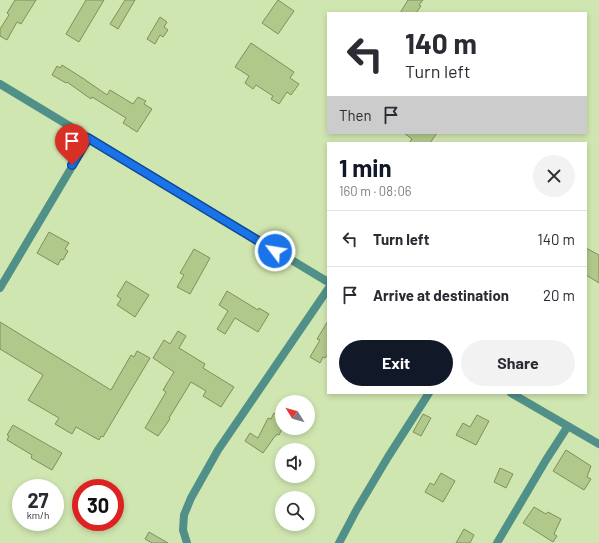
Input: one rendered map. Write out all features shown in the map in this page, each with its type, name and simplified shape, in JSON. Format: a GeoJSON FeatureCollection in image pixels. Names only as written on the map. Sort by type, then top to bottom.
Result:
{"type":"FeatureCollection","features":[{"type":"Feature","properties":{"kind":"street"},"geometry":{"type":"LineString","coordinates":[[0,84],[327,281]]}},
{"type":"Feature","properties":{"kind":"street"},"geometry":{"type":"LineString","coordinates":[[0,288],[88,138]]}},
{"type":"Feature","properties":{"kind":"street"},"geometry":{"type":"LineString","coordinates":[[187,543],[183,530],[184,515],[195,491],[218,450],[327,290]]}},
{"type":"Feature","properties":{"kind":"street"},"geometry":{"type":"LineString","coordinates":[[340,543],[357,509],[428,394]]}},
{"type":"Feature","properties":{"kind":"street"},"geometry":{"type":"LineString","coordinates":[[513,394],[599,444]]}},
{"type":"Feature","properties":{"kind":"street"},"geometry":{"type":"LineString","coordinates":[[497,543],[568,426]]}},
{"type":"Feature","properties":{"kind":"building"},"geometry":{"type":"Polygon","coordinates":[[[15,0],[36,0],[21,24],[17,22],[7,40],[0,36],[0,29],[9,15],[7,13],[15,0]]]}},
{"type":"Feature","properties":{"kind":"building"},"geometry":{"type":"Polygon","coordinates":[[[86,0],[104,0],[79,42],[66,34],[86,0]]]}},
{"type":"Feature","properties":{"kind":"building"},"geometry":{"type":"Polygon","coordinates":[[[125,0],[135,0],[118,29],[110,24],[125,0]]]}},
{"type":"Feature","properties":{"kind":"building"},"geometry":{"type":"Polygon","coordinates":[[[278,0],[294,11],[278,34],[262,23],[278,0]]]}},
{"type":"Feature","properties":{"kind":"building"},"geometry":{"type":"Polygon","coordinates":[[[408,0],[423,0],[419,5],[421,6],[417,12],[401,12],[408,0]]]}},
{"type":"Feature","properties":{"kind":"building"},"geometry":{"type":"Polygon","coordinates":[[[160,17],[167,22],[164,27],[168,30],[163,37],[160,35],[155,44],[147,39],[160,17]]]}},
{"type":"Feature","properties":{"kind":"building"},"geometry":{"type":"Polygon","coordinates":[[[251,43],[294,72],[290,78],[299,84],[291,95],[287,92],[279,104],[271,99],[273,96],[256,85],[253,89],[245,83],[249,76],[235,67],[251,43]]]}},
{"type":"Feature","properties":{"kind":"building"},"geometry":{"type":"Polygon","coordinates":[[[62,65],[107,95],[110,90],[133,104],[138,97],[146,101],[144,104],[152,109],[137,132],[123,123],[126,118],[92,97],[91,99],[67,82],[66,83],[52,75],[57,66],[60,68],[62,65]]]}},
{"type":"Feature","properties":{"kind":"building"},"geometry":{"type":"Polygon","coordinates":[[[405,134],[436,134],[431,142],[410,142],[412,139],[405,134]]]}},
{"type":"Feature","properties":{"kind":"building"},"geometry":{"type":"Polygon","coordinates":[[[49,232],[69,243],[65,249],[68,251],[58,265],[37,253],[49,232]]]}},
{"type":"Feature","properties":{"kind":"building"},"geometry":{"type":"Polygon","coordinates":[[[194,249],[210,258],[190,294],[177,287],[184,275],[180,273],[194,249]]]}},
{"type":"Feature","properties":{"kind":"building"},"geometry":{"type":"Polygon","coordinates":[[[587,249],[599,255],[599,283],[587,276],[587,249]]]}},
{"type":"Feature","properties":{"kind":"building"},"geometry":{"type":"Polygon","coordinates":[[[126,281],[149,295],[135,317],[117,305],[121,299],[117,296],[126,281]]]}},
{"type":"Feature","properties":{"kind":"building"},"geometry":{"type":"Polygon","coordinates":[[[227,291],[258,310],[259,308],[269,314],[258,332],[235,318],[225,334],[217,329],[228,311],[219,305],[227,291]]]}},
{"type":"Feature","properties":{"kind":"building"},"geometry":{"type":"Polygon","coordinates":[[[0,322],[111,390],[131,355],[134,357],[137,351],[150,358],[103,437],[101,436],[99,440],[76,427],[72,434],[55,424],[59,418],[28,400],[43,375],[0,349],[0,322]]]}},
{"type":"Feature","properties":{"kind":"building"},"geometry":{"type":"Polygon","coordinates":[[[327,323],[327,355],[325,358],[323,357],[320,363],[310,357],[320,340],[317,339],[327,323]]]}},
{"type":"Feature","properties":{"kind":"building"},"geometry":{"type":"Polygon","coordinates":[[[178,331],[186,336],[179,348],[205,364],[203,368],[234,387],[221,407],[203,396],[206,391],[191,382],[169,418],[170,419],[158,436],[145,428],[166,392],[163,390],[174,372],[153,358],[164,340],[170,344],[178,331]]]}},
{"type":"Feature","properties":{"kind":"building"},"geometry":{"type":"Polygon","coordinates":[[[275,414],[275,435],[276,435],[263,453],[245,441],[250,433],[258,438],[268,418],[271,419],[275,414]]]}},
{"type":"Feature","properties":{"kind":"building"},"geometry":{"type":"Polygon","coordinates":[[[423,414],[431,418],[421,436],[413,432],[423,414]]]}},
{"type":"Feature","properties":{"kind":"building"},"geometry":{"type":"Polygon","coordinates":[[[477,415],[489,421],[476,445],[456,435],[463,423],[470,427],[477,415]]]}},
{"type":"Feature","properties":{"kind":"building"},"geometry":{"type":"Polygon","coordinates":[[[13,425],[62,453],[52,470],[31,458],[32,455],[7,440],[9,436],[7,435],[13,425]]]}},
{"type":"Feature","properties":{"kind":"building"},"geometry":{"type":"Polygon","coordinates":[[[566,450],[591,466],[587,477],[591,479],[584,490],[553,471],[566,450]]]}},
{"type":"Feature","properties":{"kind":"building"},"geometry":{"type":"Polygon","coordinates":[[[500,468],[513,474],[506,488],[494,482],[500,468]]]}},
{"type":"Feature","properties":{"kind":"building"},"geometry":{"type":"Polygon","coordinates":[[[441,473],[455,481],[443,502],[425,492],[430,483],[434,485],[441,473]]]}},
{"type":"Feature","properties":{"kind":"building"},"geometry":{"type":"Polygon","coordinates":[[[534,507],[546,514],[548,512],[561,519],[554,534],[557,536],[553,542],[523,523],[534,507]]]}},
{"type":"Feature","properties":{"kind":"building"},"geometry":{"type":"Polygon","coordinates":[[[464,529],[474,535],[470,543],[456,543],[464,529]]]}},
{"type":"Feature","properties":{"kind":"building"},"geometry":{"type":"Polygon","coordinates":[[[149,532],[168,543],[152,543],[145,539],[149,532]]]}},
{"type":"Feature","properties":{"kind":"route"},"geometry":{"type":"LineString","coordinates":[[72,165],[88,138],[275,251]]}}]}
